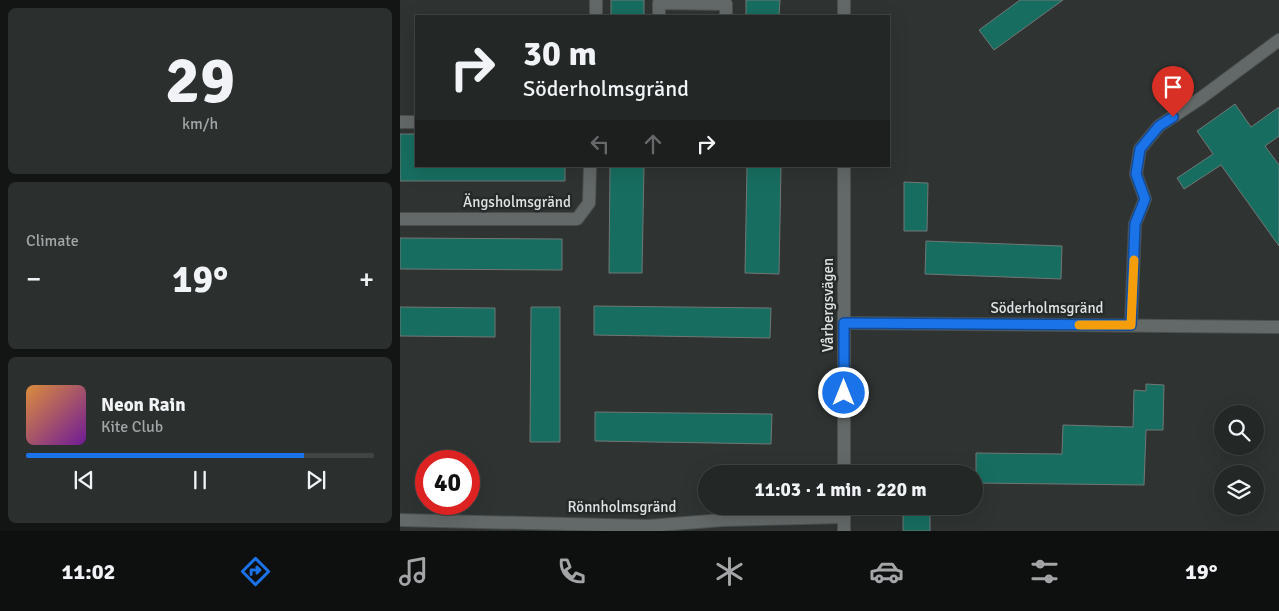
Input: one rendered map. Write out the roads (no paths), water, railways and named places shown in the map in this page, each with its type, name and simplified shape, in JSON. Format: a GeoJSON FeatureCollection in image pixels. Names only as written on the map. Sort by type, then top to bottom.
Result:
{"type":"FeatureCollection","features":[{"type":"Feature","properties":{"kind":"street"},"geometry":{"type":"LineString","coordinates":[[596,0],[596,15]]}},
{"type":"Feature","properties":{"kind":"street"},"geometry":{"type":"LineString","coordinates":[[844,0],[844,15]]}},
{"type":"Feature","properties":{"kind":"street"},"geometry":{"type":"LineString","coordinates":[[659,15],[659,3],[726,4],[726,15]]}},
{"type":"Feature","properties":{"kind":"street"},"geometry":{"type":"LineString","coordinates":[[1131,325],[1135,224],[1145,199],[1136,174],[1140,149],[1159,126],[1201,98],[1279,40]]}},
{"type":"Feature","properties":{"kind":"street"},"geometry":{"type":"LineString","coordinates":[[400,122],[415,122]]}},
{"type":"Feature","properties":{"kind":"street","name":"Ängsholmsgränd"},"geometry":{"type":"LineString","coordinates":[[400,218],[578,220],[589,203],[590,167]]}},
{"type":"Feature","properties":{"kind":"street","name":"Vårbergsvägen"},"geometry":{"type":"LineString","coordinates":[[844,167],[844,465]]}},
{"type":"Feature","properties":{"kind":"street","name":"Söderholmsgränd"},"geometry":{"type":"LineString","coordinates":[[844,323],[1279,327]]}},
{"type":"Feature","properties":{"kind":"street","name":"Rönnholmsgränd"},"geometry":{"type":"LineString","coordinates":[[400,520],[648,526],[799,515]]}},
{"type":"Feature","properties":{"kind":"street"},"geometry":{"type":"LineString","coordinates":[[844,515],[844,531]]}}]}
